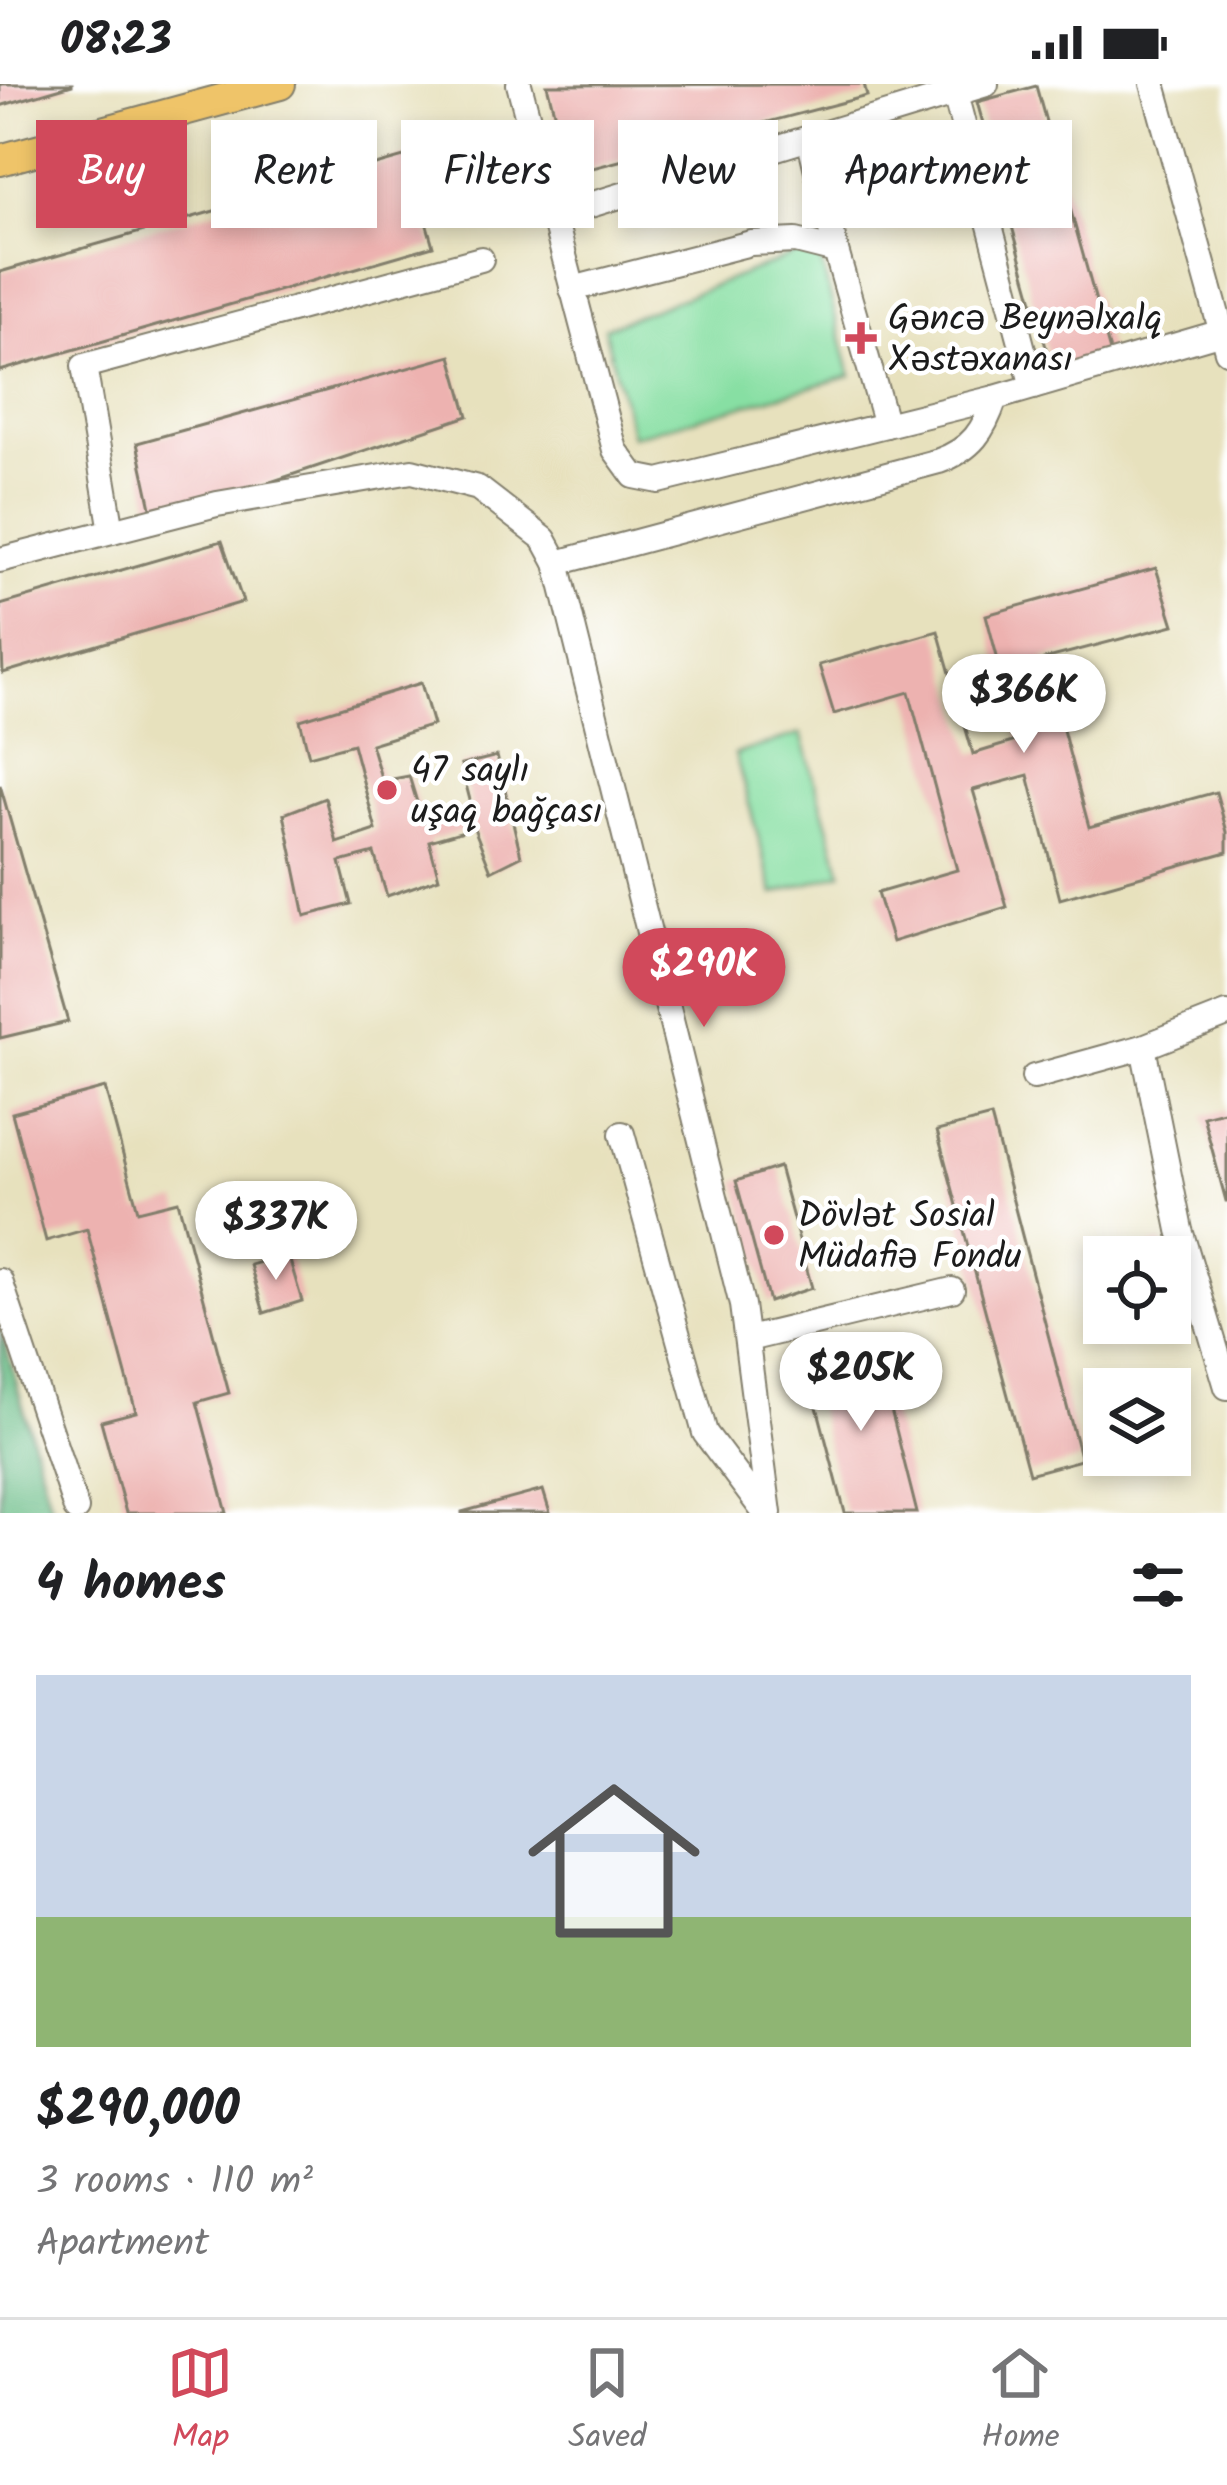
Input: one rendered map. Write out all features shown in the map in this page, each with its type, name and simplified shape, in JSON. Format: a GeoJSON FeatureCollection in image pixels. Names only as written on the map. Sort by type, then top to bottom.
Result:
{"type":"FeatureCollection","features":[{"type":"Feature","properties":{"kind":"main road"},"geometry":{"type":"LineString","coordinates":[[0,160],[181,97],[280,84]]}},
{"type":"Feature","properties":{"kind":"street"},"geometry":{"type":"LineString","coordinates":[[519,84],[529,120]]}},
{"type":"Feature","properties":{"kind":"street"},"geometry":{"type":"LineString","coordinates":[[875,120],[986,84]]}},
{"type":"Feature","properties":{"kind":"street"},"geometry":{"type":"LineString","coordinates":[[557,228],[615,450],[634,476],[659,481],[1225,342],[1154,84]]}},
{"type":"Feature","properties":{"kind":"street"},"geometry":{"type":"LineString","coordinates":[[955,94],[1034,387]]}},
{"type":"Feature","properties":{"kind":"street"},"geometry":{"type":"LineString","coordinates":[[594,204],[802,143]]}},
{"type":"Feature","properties":{"kind":"street"},"geometry":{"type":"LineString","coordinates":[[831,228],[886,425]]}},
{"type":"Feature","properties":{"kind":"street"},"geometry":{"type":"LineString","coordinates":[[572,289],[751,243],[796,241],[836,251]]}},
{"type":"Feature","properties":{"kind":"street"},"geometry":{"type":"LineString","coordinates":[[112,532],[84,366],[481,259]]}},
{"type":"Feature","properties":{"kind":"street"},"geometry":{"type":"LineString","coordinates":[[557,562],[939,461],[960,453],[985,429],[995,398]]}},
{"type":"Feature","properties":{"kind":"street"},"geometry":{"type":"LineString","coordinates":[[0,560],[218,504],[412,471],[478,488],[544,539],[557,562],[748,1339],[767,1513]]}},
{"type":"Feature","properties":{"kind":"street"},"geometry":{"type":"LineString","coordinates":[[1034,1077],[1143,1047],[1227,1014]]}},
{"type":"Feature","properties":{"kind":"street"},"geometry":{"type":"LineString","coordinates":[[1143,1047],[1180,1229],[1227,1387]]}},
{"type":"Feature","properties":{"kind":"street"},"geometry":{"type":"LineString","coordinates":[[622,1134],[705,1432],[767,1513]]}},
{"type":"Feature","properties":{"kind":"street"},"geometry":{"type":"LineString","coordinates":[[748,1339],[952,1290]]}},
{"type":"Feature","properties":{"kind":"street"},"geometry":{"type":"LineString","coordinates":[[2,1296],[76,1509]]}},
{"type":"Feature","properties":{"kind":"green space"},"geometry":{"type":"Polygon","coordinates":[[[817,246],[851,376],[632,436],[604,328],[817,246]]]}},
{"type":"Feature","properties":{"kind":"green space"},"geometry":{"type":"Polygon","coordinates":[[[801,734],[842,873],[774,894],[735,754],[801,734]]]}},
{"type":"Feature","properties":{"kind":"green space"},"geometry":{"type":"Polygon","coordinates":[[[1,1329],[53,1513],[0,1513],[1,1329]]]}},
{"type":"Feature","properties":{"kind":"building"},"geometry":{"type":"Polygon","coordinates":[[[0,84],[72,84],[72,85],[0,106],[0,84]]]}},
{"type":"Feature","properties":{"kind":"building"},"geometry":{"type":"Polygon","coordinates":[[[864,84],[867,96],[776,120],[618,120],[618,161],[594,168],[594,120],[556,120],[547,85],[864,84]]]}},
{"type":"Feature","properties":{"kind":"building"},"geometry":{"type":"Polygon","coordinates":[[[1036,86],[1045,120],[982,120],[977,102],[1036,86]]]}},
{"type":"Feature","properties":{"kind":"building"},"geometry":{"type":"Polygon","coordinates":[[[401,158],[401,228],[428,228],[433,246],[0,371],[0,272],[154,228],[187,228],[187,219],[211,212],[211,228],[377,228],[377,165],[401,158]]]}},
{"type":"Feature","properties":{"kind":"building"},"geometry":{"type":"Polygon","coordinates":[[[1072,215],[1111,355],[1053,372],[1012,228],[1072,228],[1072,215]]]}},
{"type":"Feature","properties":{"kind":"building"},"geometry":{"type":"Polygon","coordinates":[[[451,356],[468,416],[154,521],[137,443],[451,356]]]}},
{"type":"Feature","properties":{"kind":"building"},"geometry":{"type":"Polygon","coordinates":[[[222,541],[243,602],[3,673],[0,605],[222,541]]]}},
{"type":"Feature","properties":{"kind":"building"},"geometry":{"type":"Polygon","coordinates":[[[1156,568],[1174,625],[1044,659],[1089,827],[1216,792],[1227,832],[1227,852],[1060,899],[1028,775],[973,790],[1007,907],[892,942],[877,893],[957,870],[909,692],[834,714],[819,665],[938,631],[973,754],[1019,740],[986,615],[1156,568]]]}},
{"type":"Feature","properties":{"kind":"building"},"geometry":{"type":"Polygon","coordinates":[[[421,683],[433,725],[371,744],[382,781],[409,776],[423,822],[472,808],[461,765],[497,756],[521,856],[491,871],[474,828],[429,841],[439,878],[387,896],[374,853],[340,862],[351,904],[305,916],[284,814],[325,798],[337,843],[376,830],[353,744],[309,756],[300,720],[421,683]]]}},
{"type":"Feature","properties":{"kind":"building"},"geometry":{"type":"Polygon","coordinates":[[[0,785],[68,1022],[0,1038],[0,785]]]}},
{"type":"Feature","properties":{"kind":"building"},"geometry":{"type":"Polygon","coordinates":[[[105,1088],[138,1211],[178,1201],[229,1393],[197,1402],[227,1513],[126,1513],[101,1421],[136,1412],[87,1229],[46,1241],[12,1113],[105,1088]]]}},
{"type":"Feature","properties":{"kind":"building"},"geometry":{"type":"Polygon","coordinates":[[[1227,1110],[1227,1201],[1226,1201],[1203,1116],[1227,1110]]]}},
{"type":"Feature","properties":{"kind":"building"},"geometry":{"type":"Polygon","coordinates":[[[991,1117],[1081,1460],[1029,1474],[937,1131],[991,1117]]]}},
{"type":"Feature","properties":{"kind":"building","name":"Dövlət Sosial Müdafiə Fondu"},"geometry":{"type":"Polygon","coordinates":[[[779,1167],[812,1288],[769,1302],[736,1181],[779,1167]]]}},
{"type":"Feature","properties":{"kind":"building"},"geometry":{"type":"Polygon","coordinates":[[[288,1254],[302,1301],[264,1313],[250,1265],[288,1254]]]}},
{"type":"Feature","properties":{"kind":"building"},"geometry":{"type":"Polygon","coordinates":[[[875,1346],[917,1513],[845,1513],[806,1365],[875,1346]]]}},
{"type":"Feature","properties":{"kind":"building"},"geometry":{"type":"Polygon","coordinates":[[[543,1490],[550,1513],[462,1513],[462,1512],[543,1490]]]}},
{"type":"Feature","properties":{"kind":"place","name":"Gəncə Beynəlxalq Xəstəxanası"},"geometry":{"type":"Point","coordinates":[861,338]}},
{"type":"Feature","properties":{"kind":"place","name":"47 saylı uşaq bağçası"},"geometry":{"type":"Point","coordinates":[387,790]}},
{"type":"Feature","properties":{"kind":"place","name":"Dövlət Sosial Müdafiə Fondu"},"geometry":{"type":"Point","coordinates":[774,1235]}}]}
